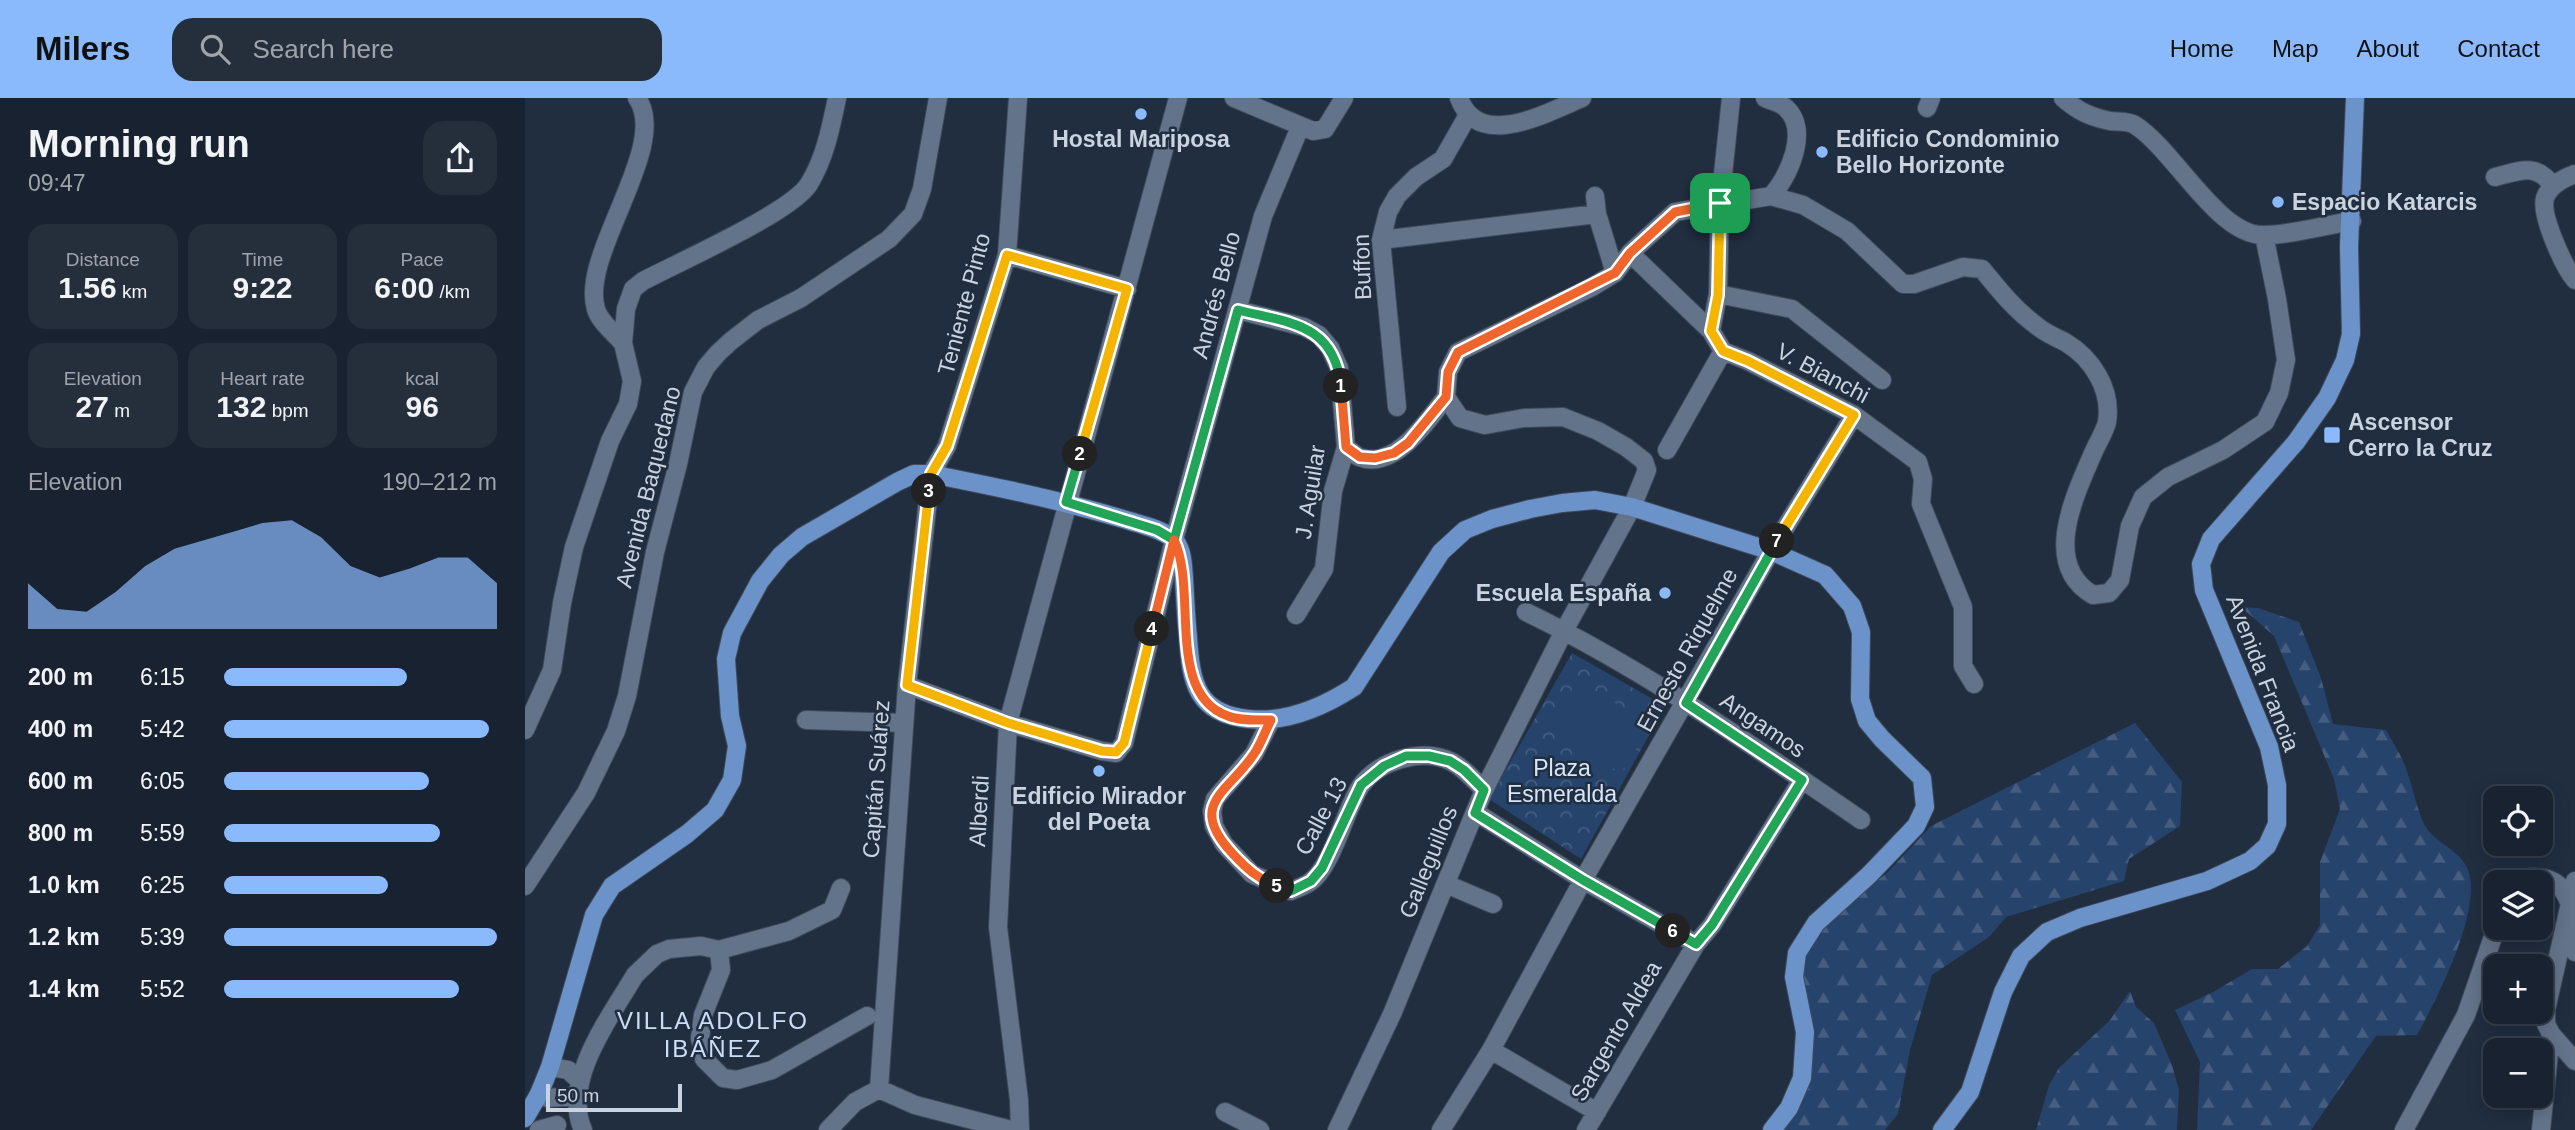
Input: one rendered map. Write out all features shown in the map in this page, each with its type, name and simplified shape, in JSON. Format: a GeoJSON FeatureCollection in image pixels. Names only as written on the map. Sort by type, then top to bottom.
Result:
{"type":"FeatureCollection","features":[{"type":"Feature","properties":{"kind":"main road","name":"Avenida Francia"},"geometry":{"type":"LineString","coordinates":[[1942,1130],[1970,1092],[2003,992],[2021,957],[2047,932],[2080,918],[2207,881],[2250,862],[2267,846],[2277,824],[2277,785],[2269,747],[2204,590],[2201,564],[2210,539],[2296,442],[2327,398],[2345,360],[2351,334],[2349,247],[2355,98]]}},
{"type":"Feature","properties":{"kind":"main road"},"geometry":{"type":"LineString","coordinates":[[525,1118],[550,1067],[594,915],[612,886],[687,834],[715,810],[732,780],[737,746],[730,716],[726,659],[732,633],[760,581],[781,555],[802,537],[913,474],[931,474],[1066,502],[1157,530],[1174,540],[1183,560],[1189,666],[1194,685],[1204,701],[1231,718],[1271,720],[1316,708],[1354,687],[1441,552],[1465,530],[1492,519],[1562,503],[1595,500],[1632,507],[1771,551],[1825,575],[1852,606],[1861,632],[1860,699],[1867,721],[1922,778],[1925,807],[1916,826],[1869,875],[1816,923],[1797,953],[1794,977],[1805,1032],[1802,1078],[1789,1108],[1772,1130]]}},
{"type":"Feature","properties":{"kind":"street"},"geometry":{"type":"LineString","coordinates":[[622,343],[596,311],[594,286],[601,255],[636,170],[644,132],[642,105],[637,98]]}},
{"type":"Feature","properties":{"kind":"street"},"geometry":{"type":"LineString","coordinates":[[525,730],[552,670],[574,547],[606,453],[628,404],[632,381],[622,343],[626,309],[633,289],[643,281],[783,208],[808,186],[827,142],[837,98]]}},
{"type":"Feature","properties":{"kind":"street","name":"Avenida Baquedano"},"geometry":{"type":"LineString","coordinates":[[525,886],[586,793],[616,731],[627,696],[655,552],[693,392],[706,367],[718,352],[758,320],[801,298],[889,239],[912,214],[922,189],[938,98]]}},
{"type":"Feature","properties":{"kind":"street","name":"Teniente Pinto"},"geometry":{"type":"LineString","coordinates":[[931,474],[947,446],[1007,255],[1018,98]]}},
{"type":"Feature","properties":{"kind":"street","name":"Alberdi"},"geometry":{"type":"LineString","coordinates":[[1020,1130],[1019,1101],[998,926],[1008,723],[1178,98]]}},
{"type":"Feature","properties":{"kind":"street"},"geometry":{"type":"LineString","coordinates":[[1234,98],[1313,131],[1325,129],[1344,98]]}},
{"type":"Feature","properties":{"kind":"street"},"geometry":{"type":"LineString","coordinates":[[1459,98],[1468,115],[1475,121],[1494,126],[1521,123],[1582,98]]}},
{"type":"Feature","properties":{"kind":"street"},"geometry":{"type":"LineString","coordinates":[[1711,331],[1718,295],[1720,203],[1731,98]]}},
{"type":"Feature","properties":{"kind":"street"},"geometry":{"type":"LineString","coordinates":[[1765,98],[1786,108],[1794,124],[1796,140],[1795,156],[1789,173],[1771,195]]}},
{"type":"Feature","properties":{"kind":"street"},"geometry":{"type":"LineString","coordinates":[[2063,98],[2077,111],[2106,120],[2134,124],[2184,173],[2227,222],[2246,233],[2264,235],[2352,221]]}},
{"type":"Feature","properties":{"kind":"street","name":"Buffon"},"geometry":{"type":"LineString","coordinates":[[1397,407],[1381,240],[1388,212],[1397,196],[1416,177],[1443,159],[1468,115]]}},
{"type":"Feature","properties":{"kind":"street","name":"Andrés Bello"},"geometry":{"type":"LineString","coordinates":[[1008,723],[1102,751],[1116,752],[1124,743],[1174,540],[1263,216],[1300,127]]}},
{"type":"Feature","properties":{"kind":"street"},"geometry":{"type":"LineString","coordinates":[[2495,177],[2524,170],[2536,171],[2543,174],[2553,186]]}},
{"type":"Feature","properties":{"kind":"street"},"geometry":{"type":"LineString","coordinates":[[2575,174],[2553,186],[2545,197],[2544,210],[2566,269],[2575,280]]}},
{"type":"Feature","properties":{"kind":"street"},"geometry":{"type":"LineString","coordinates":[[1346,447],[1360,457],[1375,458],[1394,453],[1408,443],[1446,397],[1448,372],[1458,352],[1615,273],[1630,253],[1675,212],[1771,195],[1803,205],[1847,231],[1903,284],[1914,284],[1963,267],[1982,269],[2011,305],[2039,329],[2068,344],[2093,367],[2105,387],[2107,422],[2068,516],[2065,535],[2068,568],[2078,583],[2093,595],[2109,593],[2120,580],[2130,526],[2143,496],[2168,477],[2223,450],[2265,422],[2279,393],[2286,360],[2264,235]]}},
{"type":"Feature","properties":{"kind":"street"},"geometry":{"type":"LineString","coordinates":[[1381,240],[1596,205],[1615,273]]}},
{"type":"Feature","properties":{"kind":"street"},"geometry":{"type":"LineString","coordinates":[[1630,253],[1711,331],[1723,351],[1667,450]]}},
{"type":"Feature","properties":{"kind":"street"},"geometry":{"type":"LineString","coordinates":[[1007,255],[1127,289]]}},
{"type":"Feature","properties":{"kind":"street"},"geometry":{"type":"LineString","coordinates":[[1718,295],[1792,309],[1882,380]]}},
{"type":"Feature","properties":{"kind":"street","name":"J. Aguilar"},"geometry":{"type":"LineString","coordinates":[[1238,310],[1304,327],[1319,335],[1330,348],[1339,368],[1346,447],[1333,491],[1324,569],[1296,615]]}},
{"type":"Feature","properties":{"kind":"street","name":"V. Bianchi"},"geometry":{"type":"LineString","coordinates":[[1723,351],[1854,415],[1918,462],[1922,470],[1923,490],[1920,504],[1963,607],[1963,666],[1974,684]]}},
{"type":"Feature","properties":{"kind":"street","name":"Galleguillos"},"geometry":{"type":"LineString","coordinates":[[1337,1130],[1392,1014],[1484,790],[1564,631],[1632,507],[1647,470],[1644,461],[1626,447],[1598,431],[1563,417],[1524,418],[1485,425],[1460,418],[1446,397]]}},
{"type":"Feature","properties":{"kind":"street","name":"Ernesto Riquelme"},"geometry":{"type":"LineString","coordinates":[[1441,1130],[1491,1050],[1583,880],[1771,551],[1854,415]]}},
{"type":"Feature","properties":{"kind":"street","name":"Capitán Suárez"},"geometry":{"type":"LineString","coordinates":[[879,1089],[907,685],[931,474]]}},
{"type":"Feature","properties":{"kind":"street","name":"Angamos"},"geometry":{"type":"LineString","coordinates":[[1526,612],[1564,631],[1686,703],[1861,820]]}},
{"type":"Feature","properties":{"kind":"street"},"geometry":{"type":"LineString","coordinates":[[907,685],[1008,723]]}},
{"type":"Feature","properties":{"kind":"street"},"geometry":{"type":"LineString","coordinates":[[806,720],[904,723]]}},
{"type":"Feature","properties":{"kind":"street","name":"Calle 13"},"geometry":{"type":"LineString","coordinates":[[1271,720],[1254,754],[1215,799],[1212,811],[1214,826],[1224,844],[1252,874],[1291,891],[1311,881],[1322,868],[1361,785],[1384,766],[1406,756],[1429,756],[1450,761],[1464,770],[1484,790]]}},
{"type":"Feature","properties":{"kind":"street","name":"Sargento Aldea"},"geometry":{"type":"LineString","coordinates":[[1586,1130],[1696,944],[1712,925],[1802,780]]}},
{"type":"Feature","properties":{"kind":"street"},"geometry":{"type":"LineString","coordinates":[[1475,813],[1583,880],[1696,944]]}},
{"type":"Feature","properties":{"kind":"street"},"geometry":{"type":"LineString","coordinates":[[2553,881],[2564,888],[2573,889]]}},
{"type":"Feature","properties":{"kind":"street"},"geometry":{"type":"LineString","coordinates":[[1445,884],[1493,904]]}},
{"type":"Feature","properties":{"kind":"street"},"geometry":{"type":"LineString","coordinates":[[583,1130],[578,1119],[579,1088],[599,1036],[635,975],[644,965],[657,954],[669,949],[701,946],[719,950],[789,931],[832,911],[841,888]]}},
{"type":"Feature","properties":{"kind":"street"},"geometry":{"type":"LineString","coordinates":[[2573,889],[2575,952]]}},
{"type":"Feature","properties":{"kind":"street"},"geometry":{"type":"LineString","coordinates":[[2573,889],[2546,1010],[2546,1024],[2551,1034],[2575,1061]]}},
{"type":"Feature","properties":{"kind":"street"},"geometry":{"type":"LineString","coordinates":[[2404,1130],[2466,1015],[2492,940]]}},
{"type":"Feature","properties":{"kind":"street"},"geometry":{"type":"LineString","coordinates":[[719,950],[721,970],[703,1016],[699,1038],[703,1059],[723,1078],[737,1080],[772,1070],[867,1016]]}},
{"type":"Feature","properties":{"kind":"street"},"geometry":{"type":"LineString","coordinates":[[2541,1130],[2551,1034]]}},
{"type":"Feature","properties":{"kind":"street"},"geometry":{"type":"LineString","coordinates":[[1491,1050],[1597,1112]]}},
{"type":"Feature","properties":{"kind":"street"},"geometry":{"type":"LineString","coordinates":[[550,1067],[568,1070],[579,1088]]}},
{"type":"Feature","properties":{"kind":"street"},"geometry":{"type":"LineString","coordinates":[[539,1094],[548,1098],[579,1088]]}},
{"type":"Feature","properties":{"kind":"street"},"geometry":{"type":"LineString","coordinates":[[828,1130],[855,1102],[879,1089],[915,1105],[1011,1130]]}},
{"type":"Feature","properties":{"kind":"street"},"geometry":{"type":"LineString","coordinates":[[1225,1112],[1259,1130]]}},
{"type":"Feature","properties":{"kind":"green space"},"geometry":{"type":"Polygon","coordinates":[[[2241,607],[2258,608],[2299,622],[2321,678],[2333,724],[2386,730],[2404,763],[2427,829],[2465,863],[2471,887],[2464,930],[2456,954],[2417,1035],[2376,1036],[2311,1130],[2197,1130],[2200,1062],[2175,1010],[2252,969],[2278,969],[2307,946],[2320,925],[2320,862],[2340,809],[2334,779],[2274,636],[2241,607]]]}},
{"type":"Feature","properties":{"kind":"green space","name":"Plaza Esmeralda"},"geometry":{"type":"Polygon","coordinates":[[[1572,653],[1665,706],[1581,859],[1489,799],[1572,653]]]}},
{"type":"Feature","properties":{"kind":"green space"},"geometry":{"type":"Polygon","coordinates":[[[1578,680],[1651,725],[1621,773],[1548,729],[1578,680]]]}},
{"type":"Feature","properties":{"kind":"green space"},"geometry":{"type":"Polygon","coordinates":[[[2135,723],[2182,782],[2180,826],[2129,859],[2124,881],[2006,917],[1989,937],[1932,975],[1910,1050],[1898,1114],[1885,1130],[1772,1130],[1798,1081],[1797,945],[1888,872],[1931,826],[2135,723]]]}},
{"type":"Feature","properties":{"kind":"green space"},"geometry":{"type":"Polygon","coordinates":[[[2130,991],[2136,1007],[2154,1023],[2172,1065],[2179,1090],[2177,1130],[2036,1130],[2049,1085],[2059,1068],[2110,1020],[2130,991]]]}},
{"type":"Feature","properties":{"kind":"place","name":"Hostal Mariposa"},"geometry":{"type":"Point","coordinates":[1141,114]}},
{"type":"Feature","properties":{"kind":"place","name":"Edificio Condominio Bello Horizonte"},"geometry":{"type":"Point","coordinates":[1822,152]}},
{"type":"Feature","properties":{"kind":"place","name":"Espacio Katarcis"},"geometry":{"type":"Point","coordinates":[2278,202]}},
{"type":"Feature","properties":{"kind":"place","name":"Ascensor Cerro la Cruz"},"geometry":{"type":"Point","coordinates":[2332,435]}},
{"type":"Feature","properties":{"kind":"place","name":"Escuela España"},"geometry":{"type":"Point","coordinates":[1665,593]}},
{"type":"Feature","properties":{"kind":"place","name":"Edificio Mirador del Poeta"},"geometry":{"type":"Point","coordinates":[1099,771]}},
{"type":"Feature","properties":{"kind":"district","name":"VILLA ADOLFO IBÁÑEZ"},"geometry":{"type":"Point","coordinates":[713,1034]}},
{"type":"Feature","properties":{"kind":"route"},"geometry":{"type":"LineString","coordinates":[[1720,203],[1675,212],[1630,253],[1615,273],[1527,320],[1458,352],[1448,372],[1446,397],[1408,443],[1394,453],[1375,458],[1360,457],[1346,447],[1339,368],[1330,348],[1319,335],[1304,327],[1238,310],[1174,540],[1157,530],[1066,502],[1127,289],[1007,255],[982,342],[947,446],[931,474],[907,685],[1008,723],[1102,751],[1116,752],[1124,743],[1174,540],[1183,560],[1189,666],[1194,685],[1204,701],[1231,718],[1271,720],[1254,754],[1224,786],[1215,799],[1212,811],[1214,826],[1224,844],[1252,874],[1291,891],[1311,881],[1322,868],[1361,785],[1384,766],[1406,756],[1429,756],[1450,761],[1464,770],[1484,790],[1475,813],[1583,880],[1696,944],[1712,925],[1802,780],[1686,703],[1771,551],[1854,415],[1723,351],[1711,331],[1718,295],[1720,203]]}}]}
